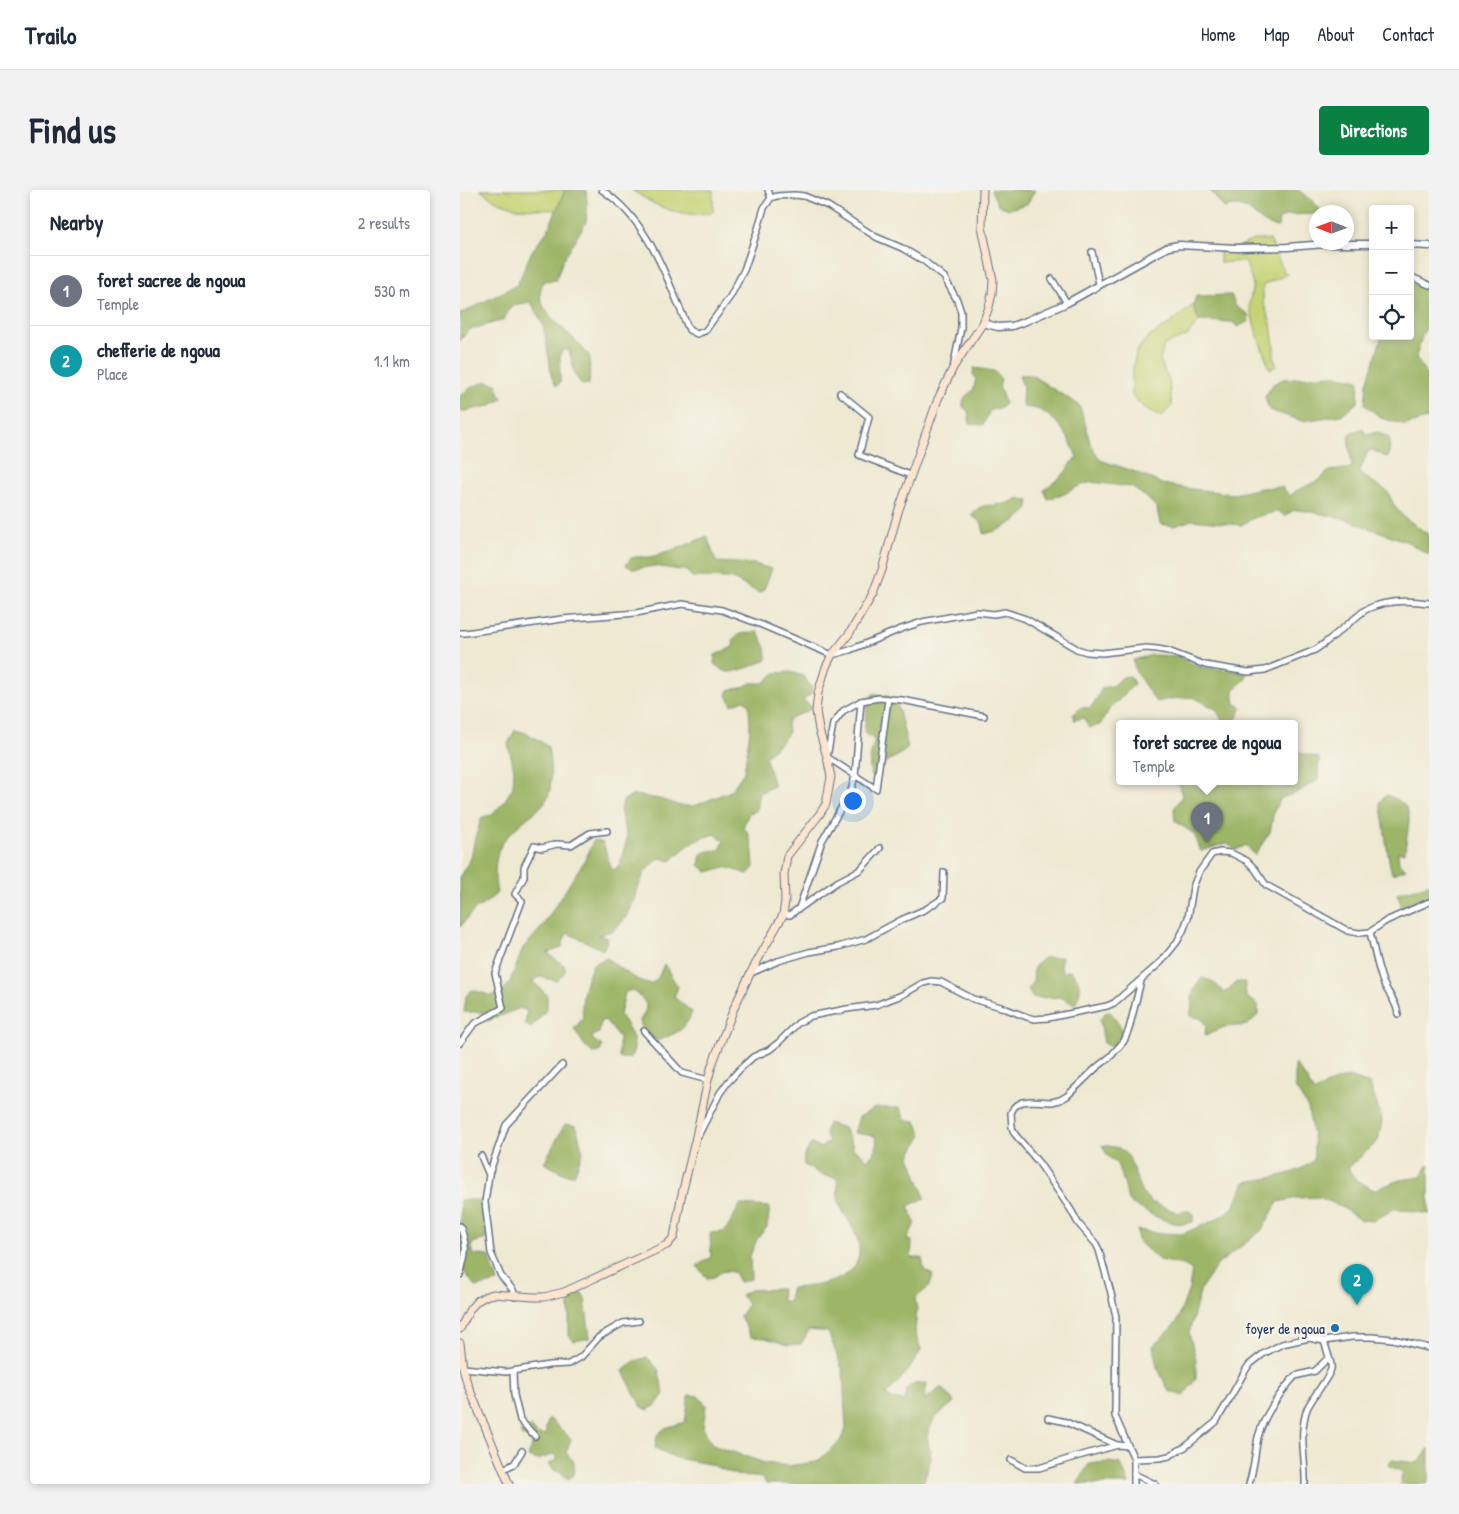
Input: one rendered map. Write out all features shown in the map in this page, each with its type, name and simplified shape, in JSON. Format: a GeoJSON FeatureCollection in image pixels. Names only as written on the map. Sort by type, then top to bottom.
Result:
{"type":"FeatureCollection","features":[{"type":"Feature","properties":{"kind":"main road"},"geometry":{"type":"LineString","coordinates":[[460,1329],[470,1309],[486,1296],[493,1294],[515,1297],[544,1297],[564,1292],[670,1242],[674,1237],[708,1080],[725,1029],[750,974],[783,916],[785,900],[784,866],[787,856],[826,804],[831,777],[816,711],[818,692],[826,667],[873,594],[910,475],[938,399],[954,366],[983,323],[992,294],[994,280],[982,227],[983,190]]}},
{"type":"Feature","properties":{"kind":"main road"},"geometry":{"type":"LineString","coordinates":[[460,1343],[463,1368],[471,1393],[509,1484]]}},
{"type":"Feature","properties":{"kind":"street"},"geometry":{"type":"LineString","coordinates":[[602,190],[611,196],[642,229],[653,247],[689,330],[697,334],[705,331],[730,297],[744,270],[764,208],[771,198],[783,195],[799,196],[828,206],[876,237],[902,248],[924,261],[944,277],[957,300],[961,312],[961,328],[954,366]]}},
{"type":"Feature","properties":{"kind":"street"},"geometry":{"type":"LineString","coordinates":[[768,190],[771,198]]}},
{"type":"Feature","properties":{"kind":"street"},"geometry":{"type":"LineString","coordinates":[[983,323],[998,327],[1012,326],[1026,321],[1067,303],[1168,247],[1236,248],[1326,244],[1369,245]]}},
{"type":"Feature","properties":{"kind":"street"},"geometry":{"type":"LineString","coordinates":[[1414,245],[1429,246]]}},
{"type":"Feature","properties":{"kind":"street"},"geometry":{"type":"LineString","coordinates":[[1092,252],[1099,284]]}},
{"type":"Feature","properties":{"kind":"street"},"geometry":{"type":"LineString","coordinates":[[1414,278],[1429,285]]}},
{"type":"Feature","properties":{"kind":"street"},"geometry":{"type":"LineString","coordinates":[[1052,279],[1067,303]]}},
{"type":"Feature","properties":{"kind":"street"},"geometry":{"type":"LineString","coordinates":[[840,392],[869,417],[858,455],[910,475]]}},
{"type":"Feature","properties":{"kind":"street"},"geometry":{"type":"LineString","coordinates":[[460,633],[562,619],[636,613],[682,604],[722,610],[762,624],[832,655],[850,650],[901,628],[922,622],[978,612],[994,614],[1004,612],[1026,619],[1076,649],[1087,652],[1102,653],[1146,648],[1157,649],[1168,651],[1205,665],[1248,672],[1265,670],[1315,650],[1372,606],[1399,602],[1429,604]]}},
{"type":"Feature","properties":{"kind":"street"},"geometry":{"type":"LineString","coordinates":[[888,699],[876,789],[827,757],[833,724],[843,711],[861,701],[879,698],[902,700],[984,716]]}},
{"type":"Feature","properties":{"kind":"street"},"geometry":{"type":"LineString","coordinates":[[799,908],[822,842],[850,791],[855,776],[861,701]]}},
{"type":"Feature","properties":{"kind":"street"},"geometry":{"type":"LineString","coordinates":[[460,1043],[474,1024],[504,1008],[495,974],[522,901],[515,894],[524,877],[524,867],[534,846],[542,848],[557,844],[571,845],[590,833],[607,831]]}},
{"type":"Feature","properties":{"kind":"street"},"geometry":{"type":"LineString","coordinates":[[783,916],[790,915],[837,882],[860,870],[880,848]]}},
{"type":"Feature","properties":{"kind":"street"},"geometry":{"type":"LineString","coordinates":[[695,1141],[728,1082],[753,1058],[774,1047],[798,1023],[811,1016],[876,1005],[902,995],[923,983],[932,981],[941,982],[973,999],[1027,1017],[1048,1018],[1107,1006],[1120,998],[1134,984],[1141,981],[1161,962],[1177,942],[1184,931],[1193,888],[1199,872],[1212,854],[1220,852],[1231,853],[1247,861],[1266,885],[1348,931],[1358,933],[1370,932],[1386,921],[1429,902]]}},
{"type":"Feature","properties":{"kind":"street"},"geometry":{"type":"LineString","coordinates":[[750,974],[778,960],[866,939],[926,909],[943,898],[944,872]]}},
{"type":"Feature","properties":{"kind":"street"},"geometry":{"type":"LineString","coordinates":[[1370,932],[1383,982],[1397,1006],[1398,1014]]}},
{"type":"Feature","properties":{"kind":"street"},"geometry":{"type":"LineString","coordinates":[[1134,1484],[1134,1459],[1115,1416],[1116,1317],[1098,1250],[1096,1244],[1078,1223],[1039,1163],[1014,1134],[1011,1113],[1014,1107],[1022,1102],[1031,1100],[1052,1102],[1067,1096],[1117,1050],[1129,1030],[1141,981]]}},
{"type":"Feature","properties":{"kind":"street"},"geometry":{"type":"LineString","coordinates":[[644,1031],[682,1073],[708,1080]]}},
{"type":"Feature","properties":{"kind":"street"},"geometry":{"type":"LineString","coordinates":[[515,1297],[513,1290],[500,1276],[491,1253],[485,1202],[489,1175],[506,1125],[562,1065]]}},
{"type":"Feature","properties":{"kind":"street"},"geometry":{"type":"LineString","coordinates":[[481,1156],[489,1175]]}},
{"type":"Feature","properties":{"kind":"street"},"geometry":{"type":"LineString","coordinates":[[460,1226],[466,1250],[460,1275]]}},
{"type":"Feature","properties":{"kind":"street"},"geometry":{"type":"LineString","coordinates":[[463,1368],[513,1372],[549,1365],[569,1364],[581,1357],[607,1332],[623,1323],[639,1321]]}},
{"type":"Feature","properties":{"kind":"street"},"geometry":{"type":"LineString","coordinates":[[1134,1459],[1170,1456],[1209,1428],[1220,1416],[1245,1371],[1271,1349],[1282,1344],[1309,1338],[1324,1341],[1352,1337],[1372,1337],[1429,1348]]}},
{"type":"Feature","properties":{"kind":"street"},"geometry":{"type":"LineString","coordinates":[[1304,1484],[1302,1442],[1304,1422],[1312,1400],[1331,1370],[1324,1341]]}},
{"type":"Feature","properties":{"kind":"street"},"geometry":{"type":"LineString","coordinates":[[1249,1484],[1259,1436],[1266,1418],[1294,1376],[1315,1371],[1329,1357]]}},
{"type":"Feature","properties":{"kind":"street"},"geometry":{"type":"LineString","coordinates":[[513,1372],[514,1395],[520,1420],[535,1436]]}},
{"type":"Feature","properties":{"kind":"street"},"geometry":{"type":"LineString","coordinates":[[1048,1418],[1066,1422],[1118,1446]]}},
{"type":"Feature","properties":{"kind":"street"},"geometry":{"type":"LineString","coordinates":[[1010,1460],[1025,1468],[1040,1468],[1075,1456],[1118,1446],[1128,1446]]}},
{"type":"Feature","properties":{"kind":"street"},"geometry":{"type":"LineString","coordinates":[[503,1468],[514,1464],[522,1451]]}},
{"type":"Feature","properties":{"kind":"street"},"geometry":{"type":"LineString","coordinates":[[1134,1474],[1155,1484]]}},
{"type":"Feature","properties":{"kind":"green space"},"geometry":{"type":"Polygon","coordinates":[[[480,190],[565,190],[557,210],[516,208],[496,201],[480,190]]]}},
{"type":"Feature","properties":{"kind":"green space"},"geometry":{"type":"Polygon","coordinates":[[[565,190],[586,190],[586,222],[562,262],[556,280],[544,281],[541,298],[543,306],[548,313],[590,357],[589,384],[582,385],[575,375],[569,350],[562,350],[560,356],[560,383],[556,386],[551,375],[543,325],[531,302],[514,305],[504,320],[468,330],[460,341],[460,314],[517,285],[532,251],[548,230],[565,190]]]}},
{"type":"Feature","properties":{"kind":"green space"},"geometry":{"type":"Polygon","coordinates":[[[632,190],[713,190],[713,212],[693,214],[674,211],[653,203],[632,190]]]}},
{"type":"Feature","properties":{"kind":"green space"},"geometry":{"type":"Polygon","coordinates":[[[991,190],[1035,190],[1027,204],[1009,209],[998,205],[991,190]]]}},
{"type":"Feature","properties":{"kind":"green space"},"geometry":{"type":"Polygon","coordinates":[[[1210,190],[1298,190],[1316,205],[1309,205],[1309,214],[1287,215],[1279,219],[1278,227],[1263,222],[1241,207],[1224,208],[1210,190]]]}},
{"type":"Feature","properties":{"kind":"green space"},"geometry":{"type":"Polygon","coordinates":[[[1253,240],[1270,240],[1284,272],[1288,274],[1263,285],[1263,302],[1271,324],[1274,359],[1277,366],[1270,369],[1249,306],[1253,284],[1245,261],[1220,263],[1220,249],[1236,248],[1253,240]]]}},
{"type":"Feature","properties":{"kind":"green space"},"geometry":{"type":"Polygon","coordinates":[[[1414,284],[1429,285],[1429,323],[1423,333],[1416,357],[1429,380],[1429,418],[1406,425],[1381,418],[1365,405],[1367,383],[1381,340],[1414,340],[1414,284]]]}},
{"type":"Feature","properties":{"kind":"green space"},"geometry":{"type":"Polygon","coordinates":[[[1231,295],[1236,307],[1248,314],[1249,321],[1238,327],[1232,322],[1199,321],[1193,305],[1196,296],[1231,295]]]}},
{"type":"Feature","properties":{"kind":"green space"},"geometry":{"type":"Polygon","coordinates":[[[1193,305],[1199,321],[1187,336],[1164,345],[1160,360],[1169,381],[1172,406],[1161,417],[1143,407],[1132,396],[1132,374],[1136,352],[1146,339],[1193,305]]]}},
{"type":"Feature","properties":{"kind":"green space"},"geometry":{"type":"Polygon","coordinates":[[[974,368],[994,371],[1001,379],[999,386],[1005,403],[1001,408],[990,410],[983,425],[970,424],[968,411],[963,407],[965,397],[973,391],[976,379],[973,374],[974,368]]]}},
{"type":"Feature","properties":{"kind":"green space"},"geometry":{"type":"Polygon","coordinates":[[[1019,375],[1031,375],[1079,405],[1090,443],[1100,460],[1133,471],[1162,484],[1191,489],[1234,494],[1262,488],[1282,487],[1290,496],[1319,480],[1329,471],[1352,468],[1348,436],[1353,432],[1363,428],[1365,434],[1378,432],[1389,438],[1390,449],[1388,458],[1372,450],[1368,451],[1359,473],[1387,491],[1395,507],[1404,517],[1429,535],[1429,555],[1408,542],[1342,518],[1307,511],[1294,510],[1285,516],[1278,511],[1256,517],[1241,525],[1192,520],[1174,526],[1160,524],[1157,508],[1146,497],[1131,487],[1092,482],[1048,499],[1044,490],[1065,473],[1071,463],[1077,458],[1067,437],[1053,419],[1040,410],[1024,407],[1022,402],[1023,387],[1019,375]]]}},
{"type":"Feature","properties":{"kind":"green space"},"geometry":{"type":"Polygon","coordinates":[[[1334,375],[1359,380],[1358,402],[1341,415],[1302,421],[1269,410],[1265,397],[1273,384],[1283,379],[1334,375]]]}},
{"type":"Feature","properties":{"kind":"green space"},"geometry":{"type":"Polygon","coordinates":[[[487,381],[496,384],[502,399],[489,406],[460,412],[460,396],[472,387],[487,381]]]}},
{"type":"Feature","properties":{"kind":"green space"},"geometry":{"type":"Polygon","coordinates":[[[1019,498],[1029,501],[1027,511],[1002,528],[984,534],[982,523],[971,515],[979,508],[1004,504],[1019,498]]]}},
{"type":"Feature","properties":{"kind":"green space"},"geometry":{"type":"Polygon","coordinates":[[[707,536],[716,562],[754,564],[772,569],[764,589],[759,593],[731,578],[692,577],[687,571],[655,566],[633,569],[626,565],[631,558],[651,557],[707,536]]]}},
{"type":"Feature","properties":{"kind":"green space"},"geometry":{"type":"Polygon","coordinates":[[[758,632],[766,648],[767,660],[732,672],[722,670],[714,664],[715,655],[733,647],[734,638],[740,634],[758,632]]]}},
{"type":"Feature","properties":{"kind":"green space"},"geometry":{"type":"Polygon","coordinates":[[[1152,655],[1178,656],[1200,667],[1246,672],[1246,679],[1236,687],[1234,692],[1235,704],[1242,707],[1236,720],[1222,720],[1216,709],[1193,697],[1156,702],[1136,672],[1133,660],[1152,655]]]}},
{"type":"Feature","properties":{"kind":"green space"},"geometry":{"type":"Polygon","coordinates":[[[791,672],[803,676],[812,688],[810,695],[803,700],[812,707],[787,722],[788,734],[765,756],[774,786],[759,793],[756,811],[749,813],[743,827],[749,835],[753,851],[754,867],[748,874],[725,867],[707,872],[699,865],[701,854],[720,850],[724,841],[715,834],[691,844],[671,861],[660,858],[644,872],[625,919],[612,931],[598,935],[608,938],[603,950],[568,933],[561,948],[547,953],[565,966],[565,972],[557,981],[540,977],[532,981],[547,995],[547,1009],[531,1028],[525,1024],[527,1011],[520,1008],[488,1021],[482,1012],[464,1012],[466,996],[472,990],[492,996],[503,991],[510,982],[523,948],[542,927],[584,862],[594,840],[603,843],[612,870],[619,867],[627,839],[620,809],[624,800],[634,795],[660,799],[681,806],[694,806],[731,791],[744,772],[750,730],[749,704],[744,700],[732,705],[727,695],[729,690],[741,688],[751,683],[764,683],[775,673],[791,672]]]}},
{"type":"Feature","properties":{"kind":"green space"},"geometry":{"type":"Polygon","coordinates":[[[1130,676],[1134,684],[1110,708],[1100,725],[1089,728],[1084,718],[1074,720],[1073,715],[1081,707],[1090,708],[1102,688],[1112,686],[1123,677],[1130,676]]]}},
{"type":"Feature","properties":{"kind":"green space"},"geometry":{"type":"Polygon","coordinates":[[[874,693],[890,697],[898,707],[908,748],[886,762],[875,777],[871,775],[870,766],[875,740],[864,733],[868,699],[874,693]]]}},
{"type":"Feature","properties":{"kind":"green space"},"geometry":{"type":"Polygon","coordinates":[[[515,730],[532,736],[548,747],[551,773],[550,792],[541,806],[512,832],[500,847],[495,870],[497,893],[474,910],[460,927],[460,876],[471,858],[482,817],[492,815],[504,802],[513,787],[514,769],[508,744],[515,730]]]}},
{"type":"Feature","properties":{"kind":"green space"},"geometry":{"type":"Polygon","coordinates":[[[1298,752],[1319,758],[1318,780],[1296,793],[1281,798],[1274,811],[1270,832],[1255,855],[1246,845],[1236,850],[1227,843],[1201,851],[1194,834],[1175,821],[1174,809],[1182,796],[1179,785],[1298,785],[1298,752]]]}},
{"type":"Feature","properties":{"kind":"green space"},"geometry":{"type":"Polygon","coordinates":[[[1386,795],[1404,805],[1408,811],[1409,818],[1405,853],[1398,852],[1399,863],[1406,869],[1392,874],[1380,802],[1386,795]]]}},
{"type":"Feature","properties":{"kind":"green space"},"geometry":{"type":"Polygon","coordinates":[[[1429,883],[1429,900],[1403,911],[1397,893],[1429,883]]]}},
{"type":"Feature","properties":{"kind":"green space"},"geometry":{"type":"Polygon","coordinates":[[[1062,957],[1060,965],[1063,973],[1070,970],[1080,986],[1075,1004],[1060,997],[1032,997],[1028,990],[1033,981],[1034,967],[1043,958],[1062,957]]]}},
{"type":"Feature","properties":{"kind":"green space"},"geometry":{"type":"Polygon","coordinates":[[[607,958],[633,977],[651,984],[658,978],[664,964],[678,987],[674,997],[692,1012],[683,1028],[657,1041],[642,1029],[640,1020],[646,1007],[644,1001],[632,990],[625,992],[620,1015],[632,1035],[634,1046],[631,1058],[619,1058],[619,1037],[605,1020],[601,1021],[599,1033],[594,1035],[592,1039],[602,1046],[600,1052],[593,1053],[585,1046],[574,1029],[583,1018],[582,1003],[584,990],[593,964],[607,958]]]}},
{"type":"Feature","properties":{"kind":"green space"},"geometry":{"type":"Polygon","coordinates":[[[1202,978],[1212,981],[1225,993],[1236,982],[1245,982],[1246,997],[1258,1004],[1258,1015],[1247,1025],[1224,1027],[1205,1036],[1206,1025],[1200,1018],[1190,1016],[1195,987],[1202,978]]]}},
{"type":"Feature","properties":{"kind":"green space"},"geometry":{"type":"Polygon","coordinates":[[[1110,1012],[1120,1025],[1122,1033],[1114,1048],[1104,1043],[1100,1020],[1105,1013],[1110,1012]]]}},
{"type":"Feature","properties":{"kind":"green space"},"geometry":{"type":"Polygon","coordinates":[[[1295,1064],[1306,1078],[1314,1093],[1327,1084],[1348,1077],[1370,1084],[1382,1121],[1378,1141],[1348,1168],[1356,1180],[1374,1190],[1400,1180],[1421,1177],[1429,1164],[1429,1214],[1396,1208],[1373,1221],[1360,1220],[1340,1206],[1319,1197],[1297,1198],[1278,1202],[1262,1230],[1218,1264],[1201,1288],[1189,1333],[1196,1359],[1196,1379],[1183,1396],[1169,1391],[1157,1367],[1153,1346],[1177,1322],[1189,1289],[1192,1270],[1184,1265],[1159,1260],[1138,1241],[1137,1230],[1182,1234],[1215,1220],[1233,1208],[1245,1182],[1290,1173],[1299,1170],[1314,1160],[1314,1143],[1308,1108],[1295,1087],[1295,1064]]]}},
{"type":"Feature","properties":{"kind":"green space"},"geometry":{"type":"Polygon","coordinates":[[[875,1108],[900,1108],[905,1120],[916,1121],[922,1135],[910,1156],[925,1198],[908,1206],[915,1223],[907,1240],[912,1241],[911,1258],[922,1258],[924,1270],[933,1275],[929,1287],[915,1298],[917,1309],[915,1332],[921,1350],[905,1374],[886,1395],[891,1399],[904,1401],[907,1388],[915,1384],[927,1383],[924,1400],[942,1387],[954,1402],[934,1419],[927,1435],[931,1458],[923,1484],[766,1484],[763,1478],[736,1475],[709,1464],[676,1458],[655,1448],[657,1435],[665,1428],[685,1422],[689,1395],[698,1396],[706,1405],[703,1428],[712,1445],[765,1463],[788,1466],[817,1462],[840,1441],[846,1429],[843,1371],[828,1332],[809,1330],[801,1344],[788,1345],[766,1338],[751,1337],[740,1316],[748,1304],[741,1295],[750,1290],[782,1289],[781,1300],[788,1302],[792,1288],[813,1286],[836,1280],[846,1275],[853,1268],[858,1259],[858,1241],[840,1205],[837,1178],[822,1175],[804,1165],[804,1156],[811,1144],[821,1148],[829,1141],[825,1133],[828,1123],[844,1128],[853,1149],[861,1153],[867,1160],[876,1150],[875,1136],[854,1133],[859,1117],[875,1108]]]}},
{"type":"Feature","properties":{"kind":"green space"},"geometry":{"type":"Polygon","coordinates":[[[565,1124],[576,1126],[583,1152],[574,1175],[565,1174],[544,1163],[565,1124]]]}},
{"type":"Feature","properties":{"kind":"green space"},"geometry":{"type":"Polygon","coordinates":[[[1102,1145],[1119,1148],[1129,1157],[1141,1191],[1151,1202],[1179,1213],[1187,1210],[1193,1214],[1193,1222],[1180,1224],[1167,1221],[1146,1212],[1128,1201],[1117,1164],[1107,1155],[1102,1145]]]}},
{"type":"Feature","properties":{"kind":"green space"},"geometry":{"type":"Polygon","coordinates":[[[460,1200],[483,1200],[486,1239],[472,1243],[472,1254],[489,1256],[498,1282],[476,1287],[460,1267],[460,1200]]]}},
{"type":"Feature","properties":{"kind":"green space"},"geometry":{"type":"Polygon","coordinates":[[[740,1205],[770,1207],[767,1227],[757,1239],[750,1256],[751,1279],[739,1282],[734,1272],[723,1271],[714,1277],[707,1278],[697,1266],[711,1257],[710,1233],[724,1232],[740,1205]]]}},
{"type":"Feature","properties":{"kind":"green space"},"geometry":{"type":"Polygon","coordinates":[[[581,1292],[585,1299],[590,1338],[574,1341],[569,1336],[569,1305],[574,1295],[581,1292]]]}},
{"type":"Feature","properties":{"kind":"green space"},"geometry":{"type":"Polygon","coordinates":[[[647,1357],[658,1369],[664,1394],[656,1405],[648,1410],[641,1406],[623,1371],[633,1362],[647,1357]]]}},
{"type":"Feature","properties":{"kind":"green space"},"geometry":{"type":"Polygon","coordinates":[[[549,1418],[571,1439],[566,1453],[574,1462],[574,1475],[567,1479],[560,1471],[555,1471],[549,1464],[558,1459],[554,1454],[538,1460],[528,1457],[533,1442],[521,1435],[521,1431],[531,1427],[538,1435],[546,1435],[549,1418]]]}},
{"type":"Feature","properties":{"kind":"green space"},"geometry":{"type":"Polygon","coordinates":[[[1429,1448],[1429,1478],[1427,1484],[1400,1484],[1403,1472],[1389,1466],[1391,1460],[1418,1463],[1429,1448]]]}},
{"type":"Feature","properties":{"kind":"green space"},"geometry":{"type":"Polygon","coordinates":[[[1108,1462],[1121,1464],[1129,1484],[1077,1484],[1089,1464],[1108,1462]]]}},
{"type":"Feature","properties":{"kind":"place","name":"foret sacree de ngoua"},"geometry":{"type":"Point","coordinates":[1207,843]}},
{"type":"Feature","properties":{"kind":"place","name":"chefferie de ngoua"},"geometry":{"type":"Point","coordinates":[1357,1305]}},
{"type":"Feature","properties":{"kind":"place","name":"foyer de ngoua"},"geometry":{"type":"Point","coordinates":[1335,1328]}}]}
